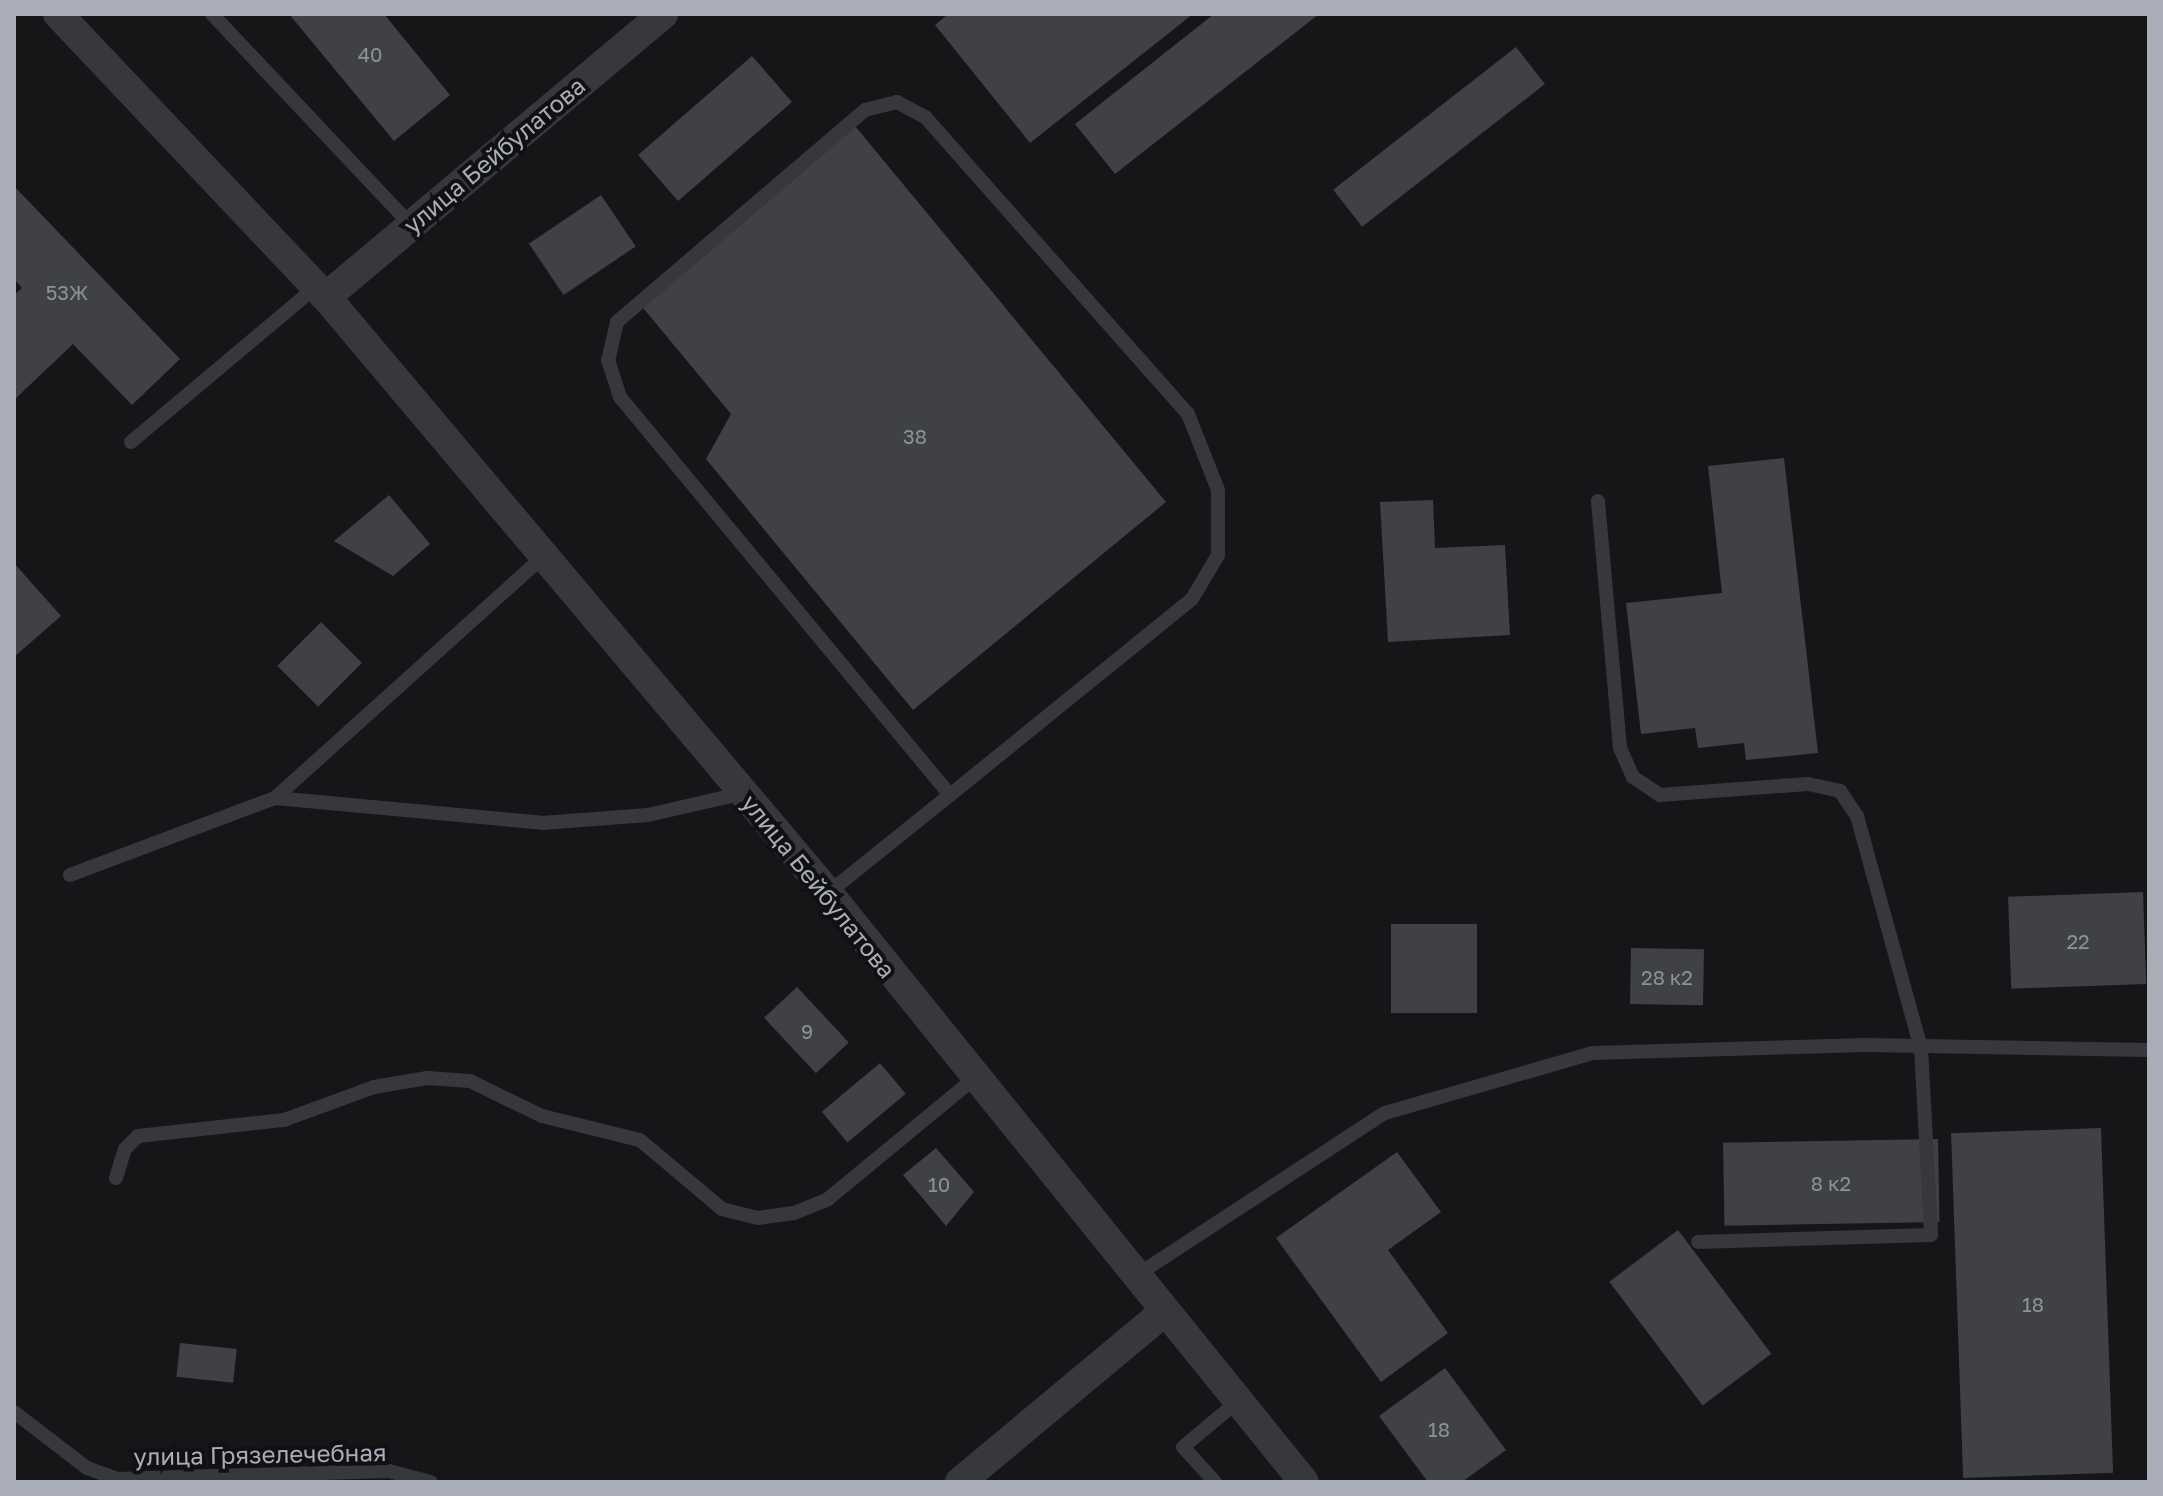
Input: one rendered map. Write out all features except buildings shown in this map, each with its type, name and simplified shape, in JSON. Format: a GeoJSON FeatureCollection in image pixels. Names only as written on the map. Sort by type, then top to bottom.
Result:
{"type":"FeatureCollection","features":[{"type":"Feature","properties":{"kind":"street","name":"улица Бейбулатова"},"geometry":{"type":"LineString","coordinates":[[58,14],[321,292],[828,893],[1304,1482]]}},
{"type":"Feature","properties":{"kind":"street","name":"улица Бейбулатова"},"geometry":{"type":"LineString","coordinates":[[321,292],[411,225],[663,14]]}},
{"type":"Feature","properties":{"kind":"street"},"geometry":{"type":"LineString","coordinates":[[960,1482],[1165,1311]]}},
{"type":"Feature","properties":{"kind":"lane"},"geometry":{"type":"LineString","coordinates":[[212,14],[411,225]]}},
{"type":"Feature","properties":{"kind":"lane"},"geometry":{"type":"LineString","coordinates":[[828,893],[950,795],[1192,599],[1218,555],[1218,490],[1188,414],[925,117],[897,102],[865,110],[617,322],[608,360],[620,397],[950,795]]}},
{"type":"Feature","properties":{"kind":"lane"},"geometry":{"type":"LineString","coordinates":[[131,442],[321,292]]}},
{"type":"Feature","properties":{"kind":"lane"},"geometry":{"type":"LineString","coordinates":[[1598,501],[1620,748],[1633,777],[1660,795],[1808,784],[1840,791],[1857,816],[1921,1048],[1931,1235],[1698,1242]]}},
{"type":"Feature","properties":{"kind":"lane"},"geometry":{"type":"LineString","coordinates":[[70,875],[275,798],[544,556]]}},
{"type":"Feature","properties":{"kind":"lane"},"geometry":{"type":"LineString","coordinates":[[275,798],[542,823],[648,815],[744,793]]}},
{"type":"Feature","properties":{"kind":"lane"},"geometry":{"type":"LineString","coordinates":[[1137,1275],[1385,1113],[1593,1053],[1921,1048],[2149,1050]]}},
{"type":"Feature","properties":{"kind":"lane"},"geometry":{"type":"LineString","coordinates":[[116,1178],[125,1149],[138,1136],[284,1120],[387,1085],[427,1078],[470,1081],[542,1116],[640,1140],[722,1209],[758,1218],[794,1213],[828,1199],[975,1078]]}},
{"type":"Feature","properties":{"kind":"lane"},"geometry":{"type":"LineString","coordinates":[[1215,1482],[1183,1447],[1238,1401]]}},
{"type":"Feature","properties":{"kind":"lane","name":"улица Грязелечебная"},"geometry":{"type":"LineString","coordinates":[[14,1412],[87,1468],[117,1479],[389,1471],[431,1482]]}}]}
